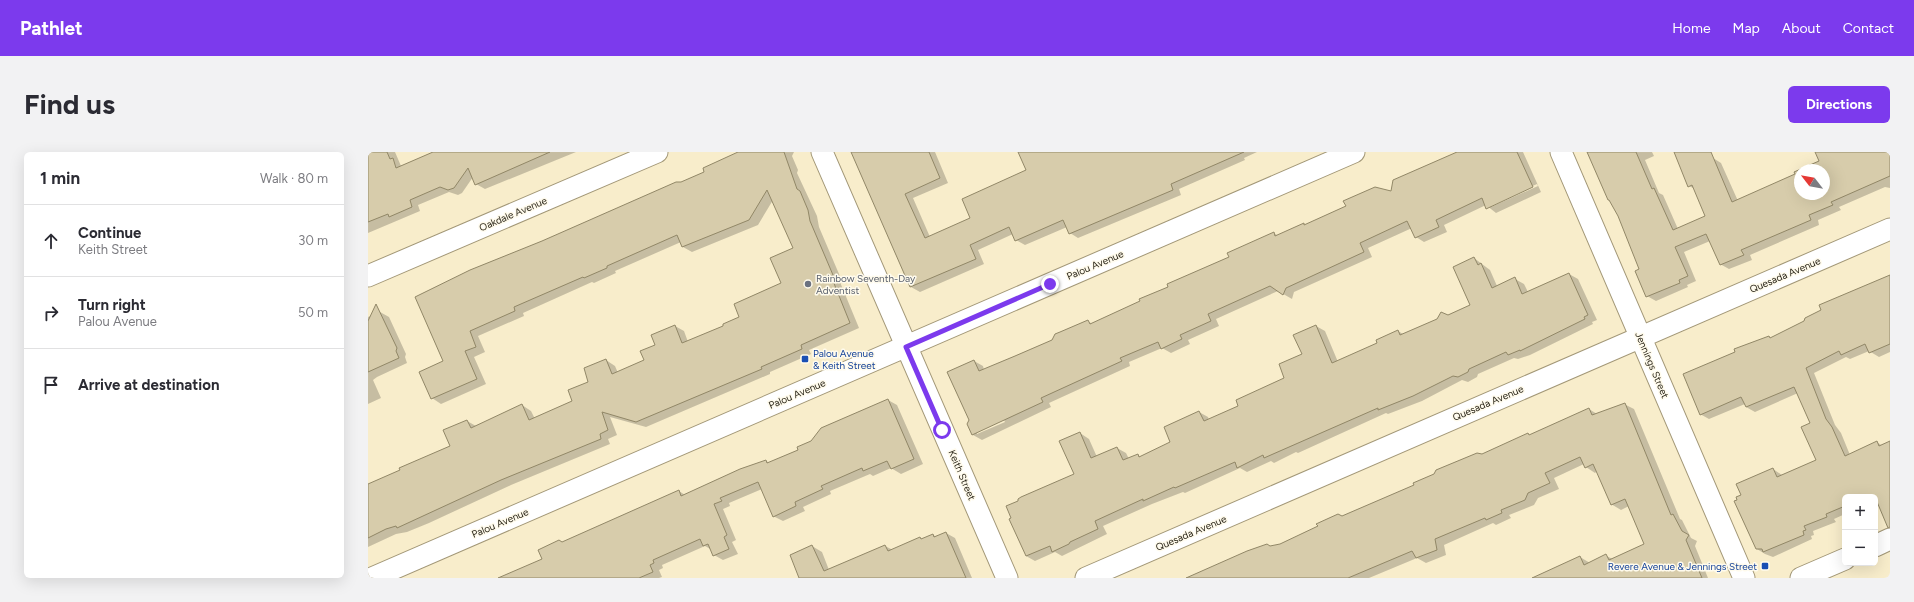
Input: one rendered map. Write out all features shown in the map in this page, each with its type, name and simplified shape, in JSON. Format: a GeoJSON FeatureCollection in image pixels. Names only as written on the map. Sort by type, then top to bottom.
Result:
{"type":"FeatureCollection","features":[{"type":"Feature","properties":{"kind":"street","name":"Oakdale Avenue"},"geometry":{"type":"LineString","coordinates":[[368,276],[657,152]]}},
{"type":"Feature","properties":{"kind":"street","name":"Keith Street"},"geometry":{"type":"LineString","coordinates":[[822,152],[1007,578]]}},
{"type":"Feature","properties":{"kind":"street","name":"Palou Avenue"},"geometry":{"type":"LineString","coordinates":[[372,578],[1354,152]]}},
{"type":"Feature","properties":{"kind":"street","name":"Jennings Street"},"geometry":{"type":"LineString","coordinates":[[1561,152],[1744,578]]}},
{"type":"Feature","properties":{"kind":"street","name":"Quesada Avenue"},"geometry":{"type":"LineString","coordinates":[[1086,578],[1890,229]]}},
{"type":"Feature","properties":{"kind":"street"},"geometry":{"type":"LineString","coordinates":[[1878,545],[1890,539]]}},
{"type":"Feature","properties":{"kind":"street"},"geometry":{"type":"LineString","coordinates":[[1801,578],[1842,560]]}},
{"type":"Feature","properties":{"kind":"building"},"geometry":{"type":"Polygon","coordinates":[[[368,152],[387,152],[390,159],[393,158],[396,168],[433,152],[550,152],[475,185],[468,168],[454,188],[448,190],[440,187],[410,200],[412,207],[389,217],[388,214],[368,222],[368,152]]]}},
{"type":"Feature","properties":{"kind":"building"},"geometry":{"type":"Polygon","coordinates":[[[738,152],[784,152],[797,189],[800,191],[808,210],[810,221],[833,275],[831,276],[850,323],[801,345],[802,349],[761,367],[762,369],[636,422],[602,412],[608,430],[600,434],[601,439],[501,480],[397,528],[396,526],[386,529],[368,538],[368,484],[400,470],[399,468],[450,446],[443,430],[467,420],[471,428],[522,404],[529,420],[572,401],[568,390],[588,382],[584,368],[606,359],[612,374],[644,360],[640,351],[655,345],[651,335],[675,325],[682,343],[723,326],[723,324],[739,317],[734,304],[781,283],[770,258],[793,248],[767,190],[749,220],[682,247],[677,235],[607,266],[607,268],[514,307],[515,311],[470,331],[476,347],[465,351],[477,379],[431,399],[419,372],[443,361],[415,297],[470,270],[542,241],[676,182],[681,182],[704,172],[703,168],[738,152]]]}},
{"type":"Feature","properties":{"kind":"building"},"geometry":{"type":"Polygon","coordinates":[[[851,152],[929,152],[940,178],[905,194],[925,238],[970,218],[962,199],[1026,170],[1018,152],[1244,152],[1171,184],[1173,190],[1069,234],[1063,220],[1015,241],[1009,227],[970,245],[976,259],[910,287],[851,152]]]}},
{"type":"Feature","properties":{"kind":"building"},"geometry":{"type":"Polygon","coordinates":[[[1457,152],[1517,152],[1533,187],[1486,209],[1482,198],[1436,220],[1439,227],[1415,238],[1407,221],[1360,243],[1364,252],[1286,288],[1283,295],[1270,286],[1208,314],[1211,321],[1180,335],[1182,339],[1161,349],[1158,342],[1120,358],[1122,361],[1041,398],[1043,402],[972,435],[967,424],[969,420],[947,372],[974,360],[979,371],[1052,340],[1055,334],[1088,320],[1090,324],[1140,301],[1139,299],[1168,287],[1167,284],[1229,257],[1227,253],[1274,232],[1275,236],[1346,206],[1343,201],[1375,187],[1391,191],[1393,180],[1457,152]]]}},
{"type":"Feature","properties":{"kind":"building"},"geometry":{"type":"Polygon","coordinates":[[[1587,152],[1636,152],[1652,189],[1654,188],[1673,230],[1705,216],[1692,185],[1688,187],[1674,152],[1711,152],[1732,202],[1794,174],[1794,200],[1830,200],[1830,164],[1812,164],[1819,161],[1815,152],[1890,152],[1890,176],[1831,202],[1833,205],[1809,215],[1811,220],[1741,250],[1744,255],[1720,265],[1706,234],[1675,247],[1688,276],[1679,280],[1680,283],[1646,297],[1635,271],[1639,269],[1618,216],[1587,152]]]}},
{"type":"Feature","properties":{"kind":"building"},"geometry":{"type":"Polygon","coordinates":[[[1474,257],[1478,265],[1481,263],[1492,288],[1515,277],[1522,294],[1569,273],[1588,315],[1584,317],[1585,319],[1520,351],[1508,355],[1506,352],[1469,369],[1468,372],[1458,377],[1453,376],[1413,396],[1378,410],[1378,408],[1264,458],[1263,455],[1237,468],[1235,462],[1143,501],[1143,499],[1095,521],[1098,529],[1052,552],[1050,546],[1026,556],[1009,519],[1011,518],[1006,506],[1018,501],[1021,497],[1074,474],[1059,441],[1080,432],[1091,458],[1117,447],[1123,460],[1138,454],[1139,457],[1170,442],[1164,427],[1199,411],[1204,421],[1238,406],[1236,400],[1284,378],[1279,364],[1302,354],[1293,335],[1316,325],[1332,363],[1377,343],[1376,340],[1398,330],[1400,335],[1437,319],[1441,312],[1448,315],[1470,305],[1453,267],[1474,257]]]}},
{"type":"Feature","properties":{"kind":"building"},"geometry":{"type":"Polygon","coordinates":[[[1890,275],[1890,344],[1869,353],[1865,344],[1841,355],[1839,351],[1806,368],[1826,419],[1832,427],[1845,456],[1877,441],[1879,446],[1890,441],[1890,527],[1888,528],[1878,504],[1878,494],[1842,494],[1842,507],[1826,514],[1827,517],[1804,526],[1806,530],[1803,531],[1804,535],[1763,552],[1762,549],[1756,549],[1734,501],[1737,500],[1736,497],[1741,495],[1736,484],[1773,468],[1777,477],[1816,460],[1801,427],[1810,423],[1794,387],[1746,407],[1741,397],[1700,415],[1683,374],[1735,352],[1734,349],[1769,336],[1770,338],[1804,321],[1805,318],[1821,310],[1819,305],[1890,275]]]}},
{"type":"Feature","properties":{"kind":"building"},"geometry":{"type":"Polygon","coordinates":[[[376,304],[397,348],[396,351],[399,358],[368,372],[368,321],[376,304]]]}},
{"type":"Feature","properties":{"kind":"building"},"geometry":{"type":"Polygon","coordinates":[[[888,399],[914,459],[891,469],[887,461],[863,471],[862,468],[821,486],[823,489],[795,502],[796,506],[773,517],[758,482],[720,498],[722,501],[714,504],[727,535],[724,537],[729,549],[713,556],[708,544],[703,546],[700,539],[653,560],[654,563],[650,565],[653,572],[639,578],[498,578],[542,559],[538,550],[559,540],[562,542],[679,490],[681,496],[740,469],[766,460],[767,463],[798,450],[797,447],[811,441],[821,428],[888,399]]]}},
{"type":"Feature","properties":{"kind":"building"},"geometry":{"type":"Polygon","coordinates":[[[1625,403],[1671,515],[1673,514],[1682,531],[1689,535],[1686,540],[1702,578],[1532,578],[1580,556],[1584,565],[1606,554],[1609,560],[1644,544],[1625,499],[1611,505],[1593,464],[1585,468],[1580,457],[1545,473],[1550,483],[1528,493],[1525,500],[1501,510],[1502,513],[1486,520],[1485,518],[1435,539],[1437,550],[1416,558],[1412,551],[1348,578],[1186,578],[1247,551],[1267,544],[1270,546],[1280,544],[1318,526],[1316,524],[1338,514],[1342,516],[1414,485],[1413,483],[1434,474],[1436,470],[1477,453],[1482,454],[1528,433],[1529,435],[1589,408],[1592,415],[1625,403]]]}},
{"type":"Feature","properties":{"kind":"building"},"geometry":{"type":"Polygon","coordinates":[[[946,532],[966,578],[799,578],[790,555],[812,545],[824,571],[885,545],[888,551],[920,537],[921,539],[933,534],[934,537],[946,532]]]}},
{"type":"Feature","properties":{"kind":"place","name":"Rainbow Seventh-Day Adventist"},"geometry":{"type":"Point","coordinates":[808,284]}},
{"type":"Feature","properties":{"kind":"place","name":"Palou Avenue & Keith Street"},"geometry":{"type":"Point","coordinates":[805,359]}},
{"type":"Feature","properties":{"kind":"place","name":"Revere Avenue & Jennings Street"},"geometry":{"type":"Point","coordinates":[1765,566]}},
{"type":"Feature","properties":{"kind":"route"},"geometry":{"type":"LineString","coordinates":[[942,430],[906,347],[1050,284]]}}]}
